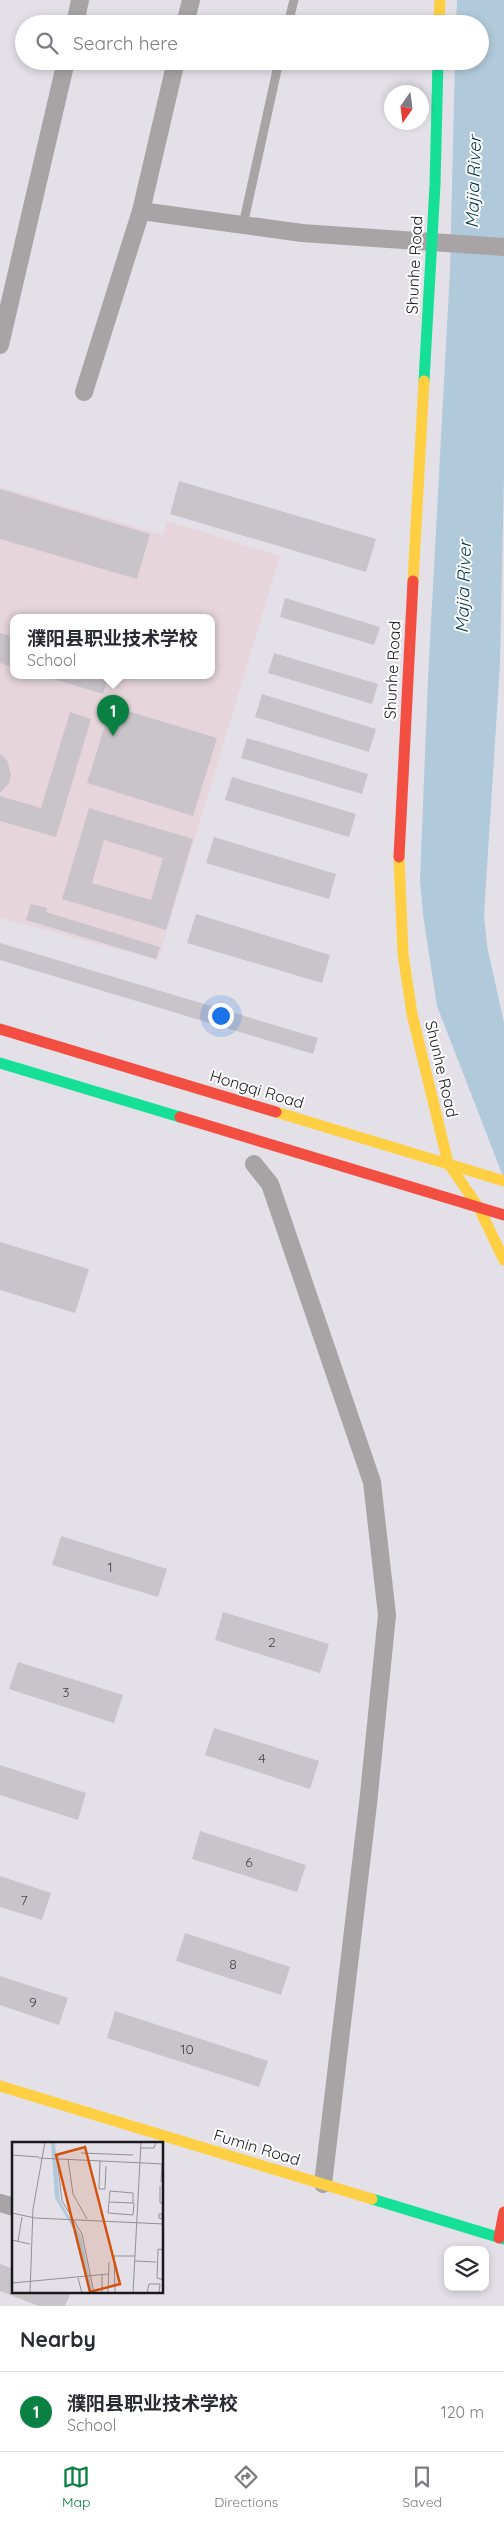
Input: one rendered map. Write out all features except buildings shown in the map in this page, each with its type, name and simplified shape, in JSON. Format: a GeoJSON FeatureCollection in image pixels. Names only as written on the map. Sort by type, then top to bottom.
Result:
{"type":"FeatureCollection","features":[{"type":"Feature","properties":{"kind":"street"},"geometry":{"type":"LineString","coordinates":[[77,15],[80,0]]}},
{"type":"Feature","properties":{"kind":"street"},"geometry":{"type":"LineString","coordinates":[[187,15],[191,0]]}},
{"type":"Feature","properties":{"kind":"street"},"geometry":{"type":"LineString","coordinates":[[439,15],[440,0]]}},
{"type":"Feature","properties":{"kind":"street"},"geometry":{"type":"LineString","coordinates":[[0,345],[64,70]]}},
{"type":"Feature","properties":{"kind":"street"},"geometry":{"type":"LineString","coordinates":[[84,392],[141,211],[174,70]]}},
{"type":"Feature","properties":{"kind":"street","name":"Shunhe Road"},"geometry":{"type":"LineString","coordinates":[[438,70],[434,242],[399,830],[403,954],[412,1014],[448,1164],[479,1208],[504,1260]]}},
{"type":"Feature","properties":{"kind":"street"},"geometry":{"type":"LineString","coordinates":[[141,211],[302,233],[504,247]]}},
{"type":"Feature","properties":{"kind":"street","name":"Hongqi Road"},"geometry":{"type":"LineString","coordinates":[[0,1029],[79,1061],[499,1179]]}},
{"type":"Feature","properties":{"kind":"street"},"geometry":{"type":"LineString","coordinates":[[72,1085],[79,1061]]}},
{"type":"Feature","properties":{"kind":"street"},"geometry":{"type":"LineString","coordinates":[[0,1063],[503,1214]]}},
{"type":"Feature","properties":{"kind":"street"},"geometry":{"type":"LineString","coordinates":[[254,1164],[270,1184],[372,1482],[388,1615],[368,1804],[323,2184]]}},
{"type":"Feature","properties":{"kind":"street","name":"Fumin Road"},"geometry":{"type":"LineString","coordinates":[[0,2086],[502,2238]]}},
{"type":"Feature","properties":{"kind":"street"},"geometry":{"type":"LineString","coordinates":[[502,2238],[504,2212]]}},
{"type":"Feature","properties":{"kind":"lane"},"geometry":{"type":"LineString","coordinates":[[290,15],[294,0]]}},
{"type":"Feature","properties":{"kind":"lane"},"geometry":{"type":"LineString","coordinates":[[243,225],[277,70]]}},
{"type":"Feature","properties":{"kind":"shaded area"},"geometry":{"type":"Polygon","coordinates":[[[0,487],[163,535],[167,521],[280,556],[158,960],[0,918],[0,487]]]}},
{"type":"Feature","properties":{"kind":"water","name":"Majia River"},"geometry":{"type":"Polygon","coordinates":[[[457,0],[504,0],[504,475],[500,664],[484,915],[487,946],[504,1023],[504,1179],[437,1006],[423,915],[420,880],[428,679],[450,270],[455,70],[489,70],[489,15],[456,15],[457,0]]]}},
{"type":"Feature","properties":{"kind":"traffic: fast"},"geometry":{"type":"LineString","coordinates":[[424,381],[435,185],[438,70]]}},
{"type":"Feature","properties":{"kind":"traffic: fast"},"geometry":{"type":"LineString","coordinates":[[0,1063],[180,1117]]}},
{"type":"Feature","properties":{"kind":"traffic: fast"},"geometry":{"type":"LineString","coordinates":[[372,2199],[504,2239]]}},
{"type":"Feature","properties":{"kind":"traffic: slow"},"geometry":{"type":"LineString","coordinates":[[439,15],[440,0]]}},
{"type":"Feature","properties":{"kind":"traffic: slow"},"geometry":{"type":"LineString","coordinates":[[413,581],[424,381]]}},
{"type":"Feature","properties":{"kind":"traffic: slow"},"geometry":{"type":"LineString","coordinates":[[399,857],[403,954],[412,1014],[448,1163],[479,1208],[504,1260]]}},
{"type":"Feature","properties":{"kind":"traffic: slow"},"geometry":{"type":"LineString","coordinates":[[276,1112],[504,1181]]}},
{"type":"Feature","properties":{"kind":"traffic: slow"},"geometry":{"type":"LineString","coordinates":[[0,2086],[372,2199]]}},
{"type":"Feature","properties":{"kind":"traffic: jam"},"geometry":{"type":"LineString","coordinates":[[399,857],[413,581]]}},
{"type":"Feature","properties":{"kind":"traffic: jam"},"geometry":{"type":"LineString","coordinates":[[0,1029],[276,1112]]}},
{"type":"Feature","properties":{"kind":"traffic: jam"},"geometry":{"type":"LineString","coordinates":[[180,1117],[504,1215]]}},
{"type":"Feature","properties":{"kind":"traffic: jam"},"geometry":{"type":"LineString","coordinates":[[499,2238],[504,2212]]}},
{"type":"Feature","properties":{"kind":"place","name":"濮阳县职业技术学校"},"geometry":{"type":"Point","coordinates":[113,736]}}]}
